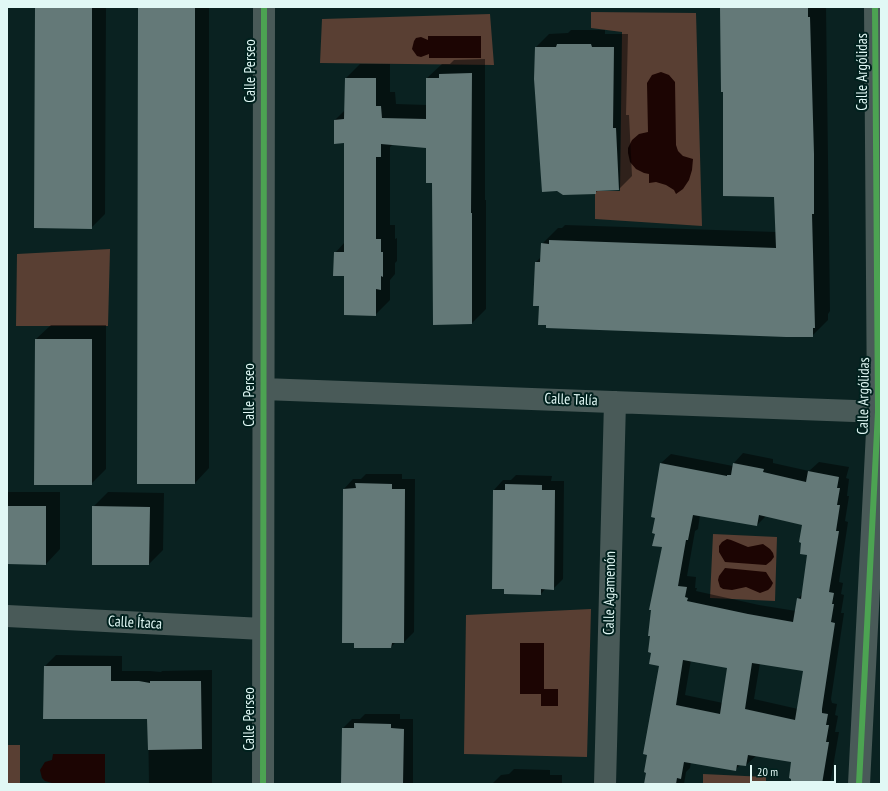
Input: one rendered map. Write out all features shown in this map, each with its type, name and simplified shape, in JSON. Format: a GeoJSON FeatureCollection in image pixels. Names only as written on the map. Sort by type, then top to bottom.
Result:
{"type":"FeatureCollection","features":[{"type":"Feature","properties":{"kind":"street","name":"Calle Perseo"},"geometry":{"type":"LineString","coordinates":[[263,784],[264,7]]}},
{"type":"Feature","properties":{"kind":"street","name":"Calle Argólidas"},"geometry":{"type":"LineString","coordinates":[[859,784],[880,412],[875,7]]}},
{"type":"Feature","properties":{"kind":"street","name":"Calle Talía"},"geometry":{"type":"LineString","coordinates":[[264,389],[880,412]]}},
{"type":"Feature","properties":{"kind":"street","name":"Calle Agamenón"},"geometry":{"type":"LineString","coordinates":[[605,784],[615,402]]}},
{"type":"Feature","properties":{"kind":"street","name":"Calle Ítaca"},"geometry":{"type":"LineString","coordinates":[[7,616],[263,629]]}},
{"type":"Feature","properties":{"kind":"shaded area"},"geometry":{"type":"Polygon","coordinates":[[[591,12],[696,13],[702,226],[595,219],[595,191],[620,191],[622,32],[591,28],[591,12]]]}},
{"type":"Feature","properties":{"kind":"shaded area"},"geometry":{"type":"Polygon","coordinates":[[[490,14],[494,65],[320,63],[322,19],[490,14]]]}},
{"type":"Feature","properties":{"kind":"shaded area"},"geometry":{"type":"Polygon","coordinates":[[[428,36],[481,36],[481,58],[429,58],[429,54],[421,57],[417,56],[412,49],[414,41],[416,38],[421,37],[428,40],[428,36]]]}},
{"type":"Feature","properties":{"kind":"shaded area"},"geometry":{"type":"Polygon","coordinates":[[[661,72],[669,75],[675,82],[676,145],[678,151],[683,156],[693,159],[689,180],[683,189],[676,194],[674,190],[666,185],[656,182],[649,183],[649,174],[636,169],[630,162],[628,153],[628,148],[632,140],[639,134],[648,132],[647,83],[652,75],[661,72]]]}},
{"type":"Feature","properties":{"kind":"shaded area"},"geometry":{"type":"Polygon","coordinates":[[[110,249],[108,326],[16,326],[17,254],[110,249]]]}},
{"type":"Feature","properties":{"kind":"shaded area"},"geometry":{"type":"Polygon","coordinates":[[[713,534],[777,537],[775,601],[710,598],[713,534]]]}},
{"type":"Feature","properties":{"kind":"shaded area"},"geometry":{"type":"Polygon","coordinates":[[[727,539],[748,547],[763,544],[770,549],[774,557],[766,565],[725,562],[719,552],[719,546],[727,539]]]}},
{"type":"Feature","properties":{"kind":"shaded area"},"geometry":{"type":"Polygon","coordinates":[[[725,568],[766,572],[773,583],[768,590],[760,593],[746,587],[732,590],[723,589],[720,587],[718,580],[725,568]]]}},
{"type":"Feature","properties":{"kind":"shaded area"},"geometry":{"type":"Polygon","coordinates":[[[591,609],[587,757],[464,754],[466,615],[591,609]]]}},
{"type":"Feature","properties":{"kind":"shaded area"},"geometry":{"type":"Polygon","coordinates":[[[520,643],[544,643],[544,689],[558,689],[558,706],[541,706],[541,694],[520,694],[520,643]]]}},
{"type":"Feature","properties":{"kind":"shaded area"},"geometry":{"type":"Polygon","coordinates":[[[7,745],[20,745],[20,784],[7,784],[7,745]]]}},
{"type":"Feature","properties":{"kind":"shaded area"},"geometry":{"type":"Polygon","coordinates":[[[53,754],[105,754],[105,784],[52,784],[45,781],[42,778],[40,770],[45,762],[52,760],[53,754]]]}},
{"type":"Feature","properties":{"kind":"shaded area"},"geometry":{"type":"Polygon","coordinates":[[[703,774],[766,777],[766,784],[703,784],[703,774]]]}},
{"type":"Feature","properties":{"kind":"building"},"geometry":{"type":"Polygon","coordinates":[[[35,7],[92,7],[92,229],[34,228],[35,7]]]}},
{"type":"Feature","properties":{"kind":"building"},"geometry":{"type":"Polygon","coordinates":[[[138,7],[195,7],[195,484],[137,484],[138,7]]]}},
{"type":"Feature","properties":{"kind":"building"},"geometry":{"type":"Polygon","coordinates":[[[720,7],[808,7],[808,17],[810,17],[814,154],[814,214],[812,214],[815,328],[813,328],[813,337],[546,328],[546,325],[538,325],[539,306],[533,306],[535,262],[540,262],[541,243],[549,244],[549,240],[776,248],[774,197],[723,196],[723,92],[721,92],[720,7]]]}},
{"type":"Feature","properties":{"kind":"building"},"geometry":{"type":"Polygon","coordinates":[[[557,44],[591,44],[592,47],[614,47],[613,128],[616,128],[619,190],[596,191],[596,194],[563,195],[557,191],[542,192],[534,79],[535,47],[556,47],[557,44]]]}},
{"type":"Feature","properties":{"kind":"building"},"geometry":{"type":"Polygon","coordinates":[[[472,73],[472,324],[433,325],[432,183],[426,183],[426,148],[381,144],[381,157],[376,157],[376,239],[381,239],[381,252],[383,252],[383,277],[381,276],[381,290],[376,289],[376,316],[344,315],[344,276],[333,276],[334,252],[344,252],[344,143],[334,144],[334,120],[344,119],[345,78],[376,78],[376,106],[381,106],[382,118],[426,119],[426,78],[439,78],[439,74],[472,73]]]}},
{"type":"Feature","properties":{"kind":"building"},"geometry":{"type":"Polygon","coordinates":[[[35,339],[92,339],[92,485],[34,485],[35,339]]]}},
{"type":"Feature","properties":{"kind":"building"},"geometry":{"type":"Polygon","coordinates":[[[660,463],[727,476],[731,475],[733,463],[764,469],[763,472],[806,482],[808,471],[839,477],[837,488],[840,488],[837,505],[840,505],[836,531],[839,531],[829,592],[834,593],[831,622],[835,623],[822,709],[822,713],[828,714],[826,725],[829,725],[826,742],[829,742],[822,784],[791,784],[791,779],[789,778],[791,762],[748,755],[746,766],[737,765],[736,771],[684,762],[681,779],[677,778],[676,784],[644,784],[646,773],[644,772],[647,755],[643,754],[659,666],[649,664],[651,653],[648,652],[651,610],[649,610],[662,547],[652,546],[655,534],[652,533],[655,518],[651,517],[660,463]],[[693,515],[688,540],[686,540],[678,586],[687,587],[685,597],[688,598],[687,601],[793,622],[797,598],[801,599],[807,555],[800,554],[801,543],[799,542],[802,525],[759,515],[757,526],[693,515]],[[683,660],[676,705],[720,714],[727,668],[683,660]],[[752,663],[745,709],[795,720],[803,671],[752,663]]]}},
{"type":"Feature","properties":{"kind":"building"},"geometry":{"type":"Polygon","coordinates":[[[355,483],[392,484],[392,489],[405,489],[404,643],[392,643],[391,648],[354,648],[354,643],[342,643],[343,489],[356,488],[355,483]]]}},
{"type":"Feature","properties":{"kind":"building"},"geometry":{"type":"Polygon","coordinates":[[[505,484],[542,485],[542,490],[555,490],[554,590],[541,589],[541,595],[504,594],[504,589],[492,589],[493,490],[505,490],[505,484]]]}},
{"type":"Feature","properties":{"kind":"building"},"geometry":{"type":"Polygon","coordinates":[[[7,506],[46,506],[46,565],[7,564],[7,506]]]}},
{"type":"Feature","properties":{"kind":"building"},"geometry":{"type":"Polygon","coordinates":[[[92,506],[150,507],[149,565],[92,565],[92,506]]]}},
{"type":"Feature","properties":{"kind":"building"},"geometry":{"type":"Polygon","coordinates":[[[44,666],[111,666],[111,681],[139,681],[150,683],[150,681],[201,681],[202,749],[148,750],[147,719],[43,719],[44,666]]]}},
{"type":"Feature","properties":{"kind":"building"},"geometry":{"type":"Polygon","coordinates":[[[354,723],[391,724],[391,728],[404,729],[403,784],[341,784],[342,728],[354,728],[354,723]]]}},
{"type":"Feature","properties":{"kind":"cycle path"},"geometry":{"type":"LineString","coordinates":[[263,784],[264,7]]}},
{"type":"Feature","properties":{"kind":"cycle path"},"geometry":{"type":"LineString","coordinates":[[859,784],[878,412],[875,7]]}}]}
